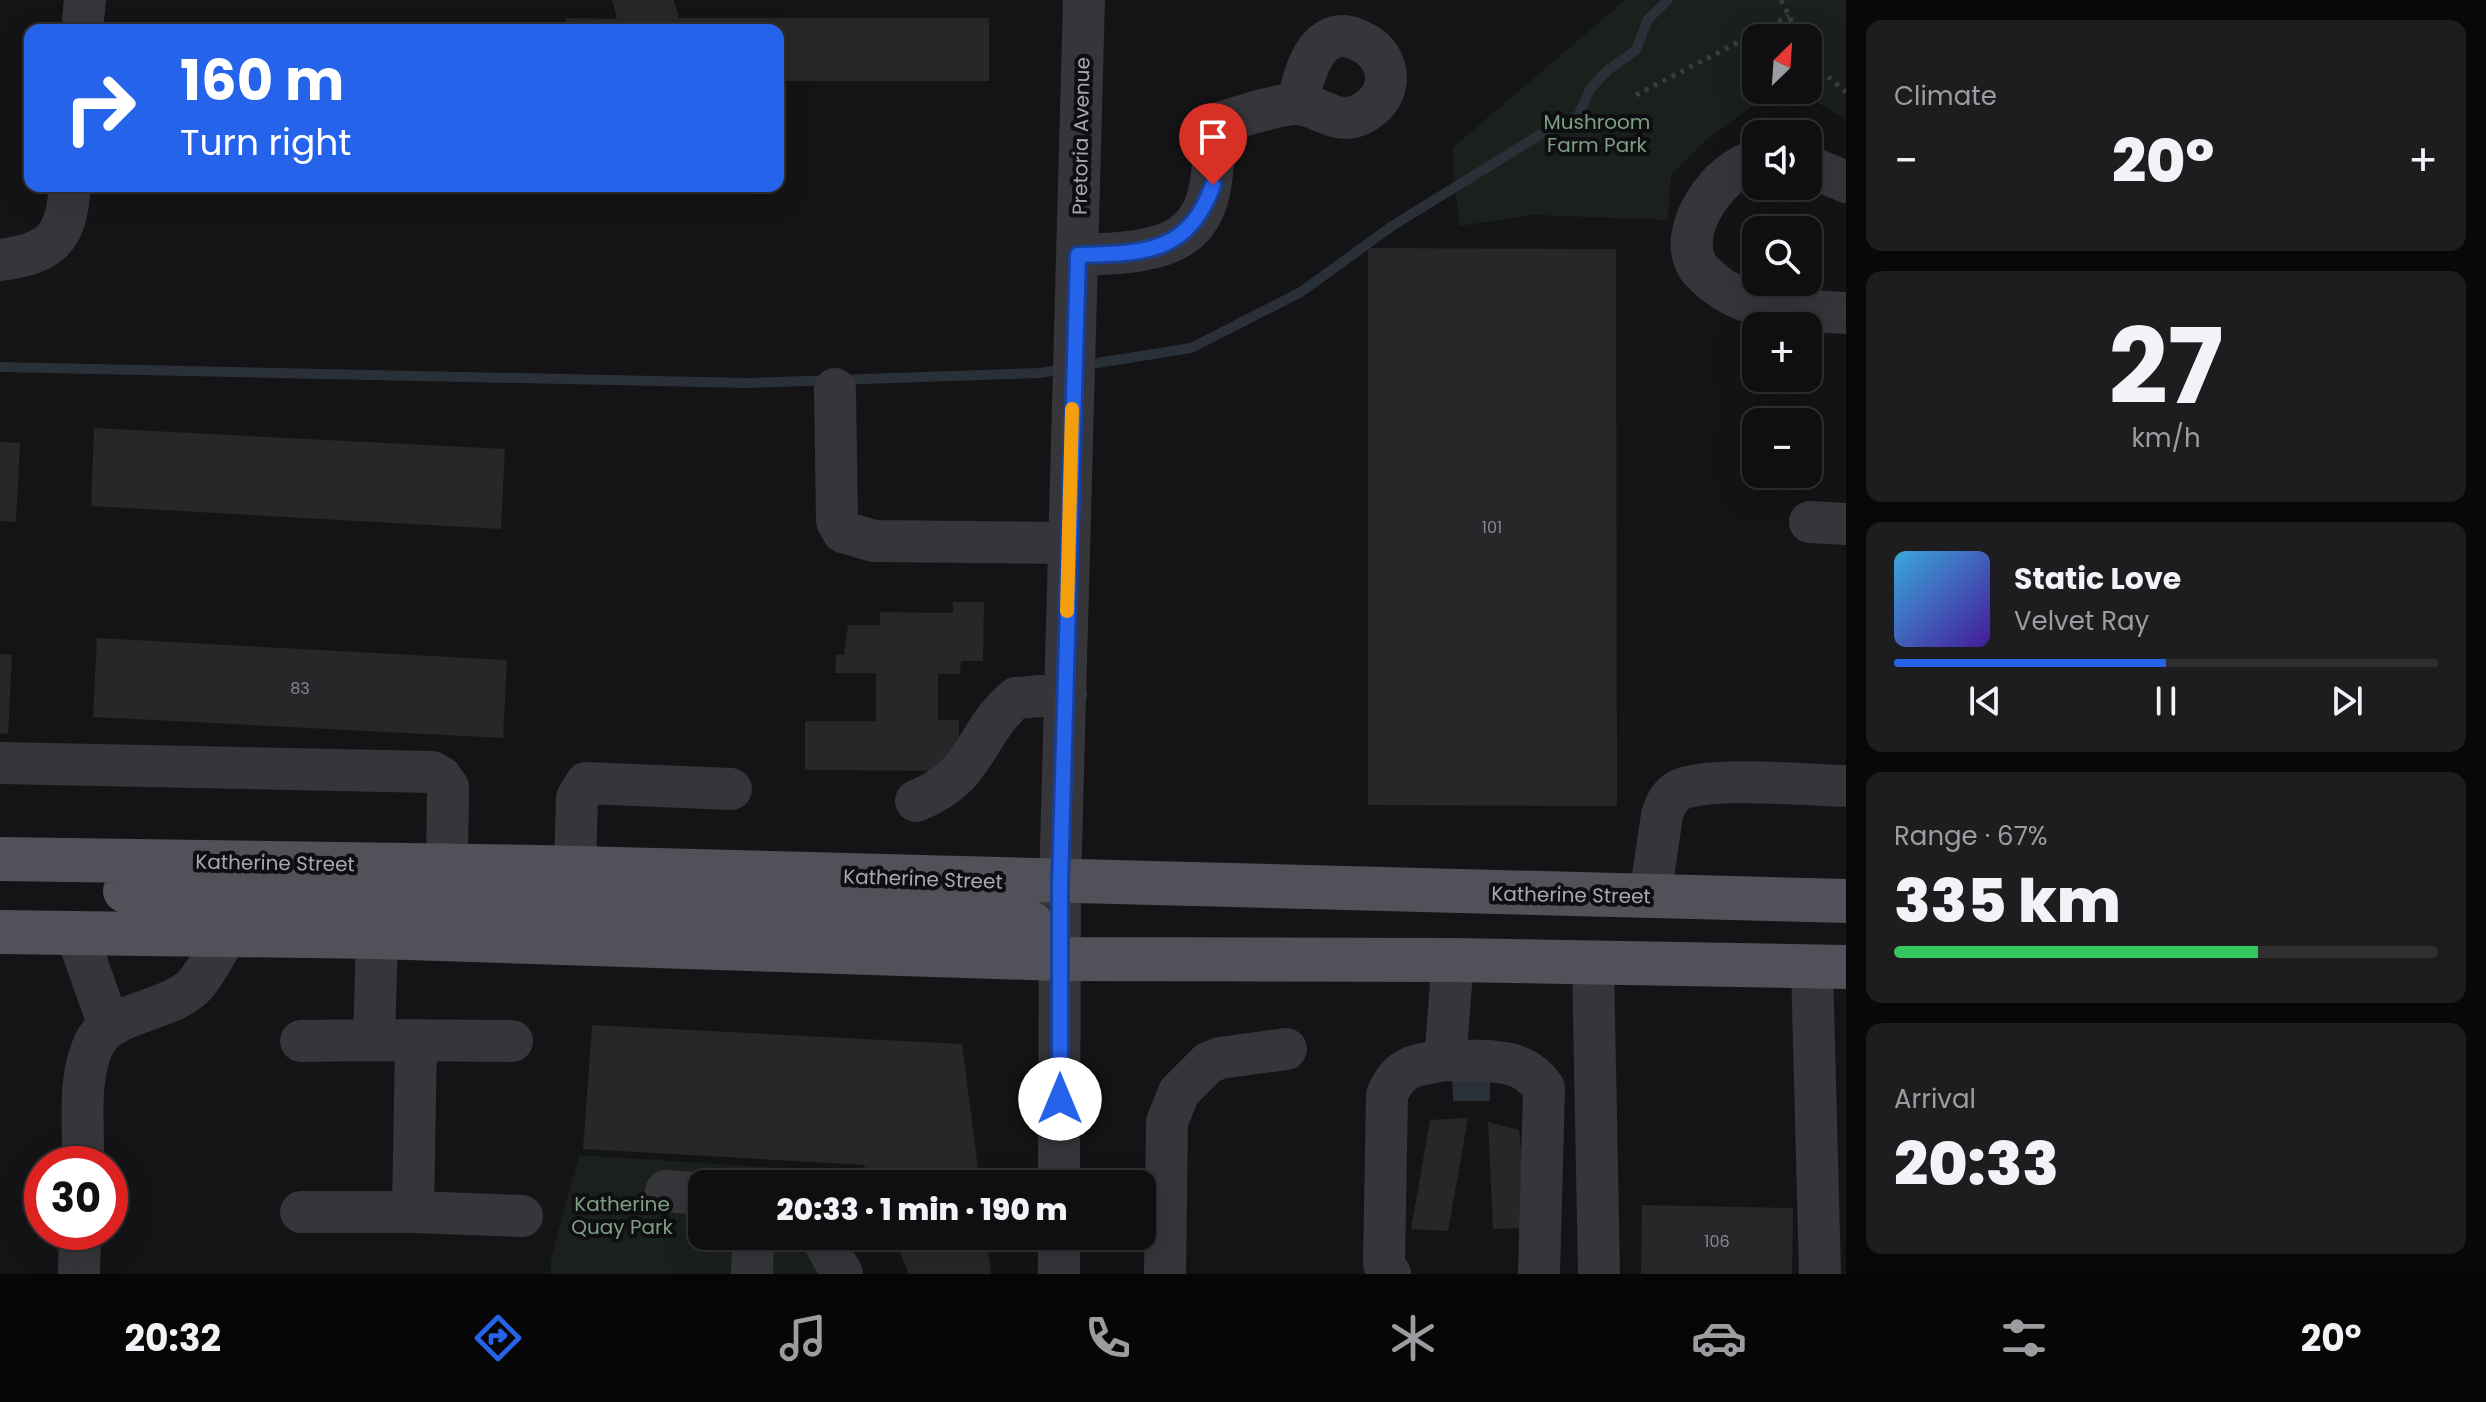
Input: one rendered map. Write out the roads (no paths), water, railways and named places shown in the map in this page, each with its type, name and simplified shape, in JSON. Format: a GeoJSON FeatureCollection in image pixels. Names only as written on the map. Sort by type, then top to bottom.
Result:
{"type":"FeatureCollection","features":[{"type":"Feature","properties":{"kind":"main road","name":"Katherine Street"},"geometry":{"type":"LineString","coordinates":[[0,859],[447,865],[1846,901]]}},
{"type":"Feature","properties":{"kind":"main road"},"geometry":{"type":"LineString","coordinates":[[1060,883],[1153,912],[1181,915],[1846,929]]}},
{"type":"Feature","properties":{"kind":"main road"},"geometry":{"type":"LineString","coordinates":[[0,887],[1014,916],[1031,923],[1060,959]]}},
{"type":"Feature","properties":{"kind":"main road"},"geometry":{"type":"LineString","coordinates":[[0,932],[377,937],[1060,959],[1453,960],[1829,966]]}},
{"type":"Feature","properties":{"kind":"street"},"geometry":{"type":"LineString","coordinates":[[83,24],[85,0]]}},
{"type":"Feature","properties":{"kind":"street","name":"Pretoria Avenue"},"geometry":{"type":"LineString","coordinates":[[1059,1170],[1060,883],[1084,0]]}},
{"type":"Feature","properties":{"kind":"street"},"geometry":{"type":"LineString","coordinates":[[1078,255],[1144,253],[1187,231],[1205,207],[1213,185],[1212,132],[1298,104]]}},
{"type":"Feature","properties":{"kind":"street"},"geometry":{"type":"LineString","coordinates":[[1742,166],[1734,169],[1709,194],[1693,239],[1698,266],[1726,291],[1752,303],[1846,313]]}},
{"type":"Feature","properties":{"kind":"street"},"geometry":{"type":"LineString","coordinates":[[1822,172],[1846,182]]}},
{"type":"Feature","properties":{"kind":"street"},"geometry":{"type":"LineString","coordinates":[[0,260],[32,256],[57,239],[67,216],[69,192]]}},
{"type":"Feature","properties":{"kind":"street"},"geometry":{"type":"LineString","coordinates":[[835,389],[837,521],[843,532],[874,541],[1068,543]]}},
{"type":"Feature","properties":{"kind":"street"},"geometry":{"type":"LineString","coordinates":[[916,801],[958,777],[997,717],[1016,698],[1066,694]]}},
{"type":"Feature","properties":{"kind":"street"},"geometry":{"type":"LineString","coordinates":[[0,763],[432,772],[441,777],[448,787],[447,865]]}},
{"type":"Feature","properties":{"kind":"street"},"geometry":{"type":"LineString","coordinates":[[575,868],[577,798],[586,783],[731,789]]}},
{"type":"Feature","properties":{"kind":"street"},"geometry":{"type":"LineString","coordinates":[[1650,897],[1662,815],[1666,803],[1677,791],[1686,787],[1729,784],[1846,786]]}},
{"type":"Feature","properties":{"kind":"street"},"geometry":{"type":"LineString","coordinates":[[76,932],[109,1026]]}},
{"type":"Feature","properties":{"kind":"street"},"geometry":{"type":"LineString","coordinates":[[84,1146],[89,1056],[96,1040],[109,1026],[167,1005],[194,986],[227,934]]}},
{"type":"Feature","properties":{"kind":"street"},"geometry":{"type":"LineString","coordinates":[[374,1040],[377,937]]}},
{"type":"Feature","properties":{"kind":"street"},"geometry":{"type":"LineString","coordinates":[[1445,1060],[1453,960]]}},
{"type":"Feature","properties":{"kind":"street"},"geometry":{"type":"LineString","coordinates":[[1593,962],[1599,1274]]}},
{"type":"Feature","properties":{"kind":"street"},"geometry":{"type":"LineString","coordinates":[[1820,1274],[1829,966]]}},
{"type":"Feature","properties":{"kind":"street"},"geometry":{"type":"LineString","coordinates":[[301,1041],[512,1041]]}},
{"type":"Feature","properties":{"kind":"street"},"geometry":{"type":"LineString","coordinates":[[413,1212],[416,1041]]}},
{"type":"Feature","properties":{"kind":"street"},"geometry":{"type":"LineString","coordinates":[[1165,1274],[1167,1122],[1179,1092],[1208,1063],[1220,1058],[1286,1049]]}},
{"type":"Feature","properties":{"kind":"street"},"geometry":{"type":"LineString","coordinates":[[1390,1274],[1384,1264],[1387,1095],[1395,1077],[1408,1067],[1445,1060],[1516,1064],[1532,1071],[1544,1088],[1539,1274]]}},
{"type":"Feature","properties":{"kind":"street"},"geometry":{"type":"LineString","coordinates":[[301,1212],[522,1216]]}},
{"type":"Feature","properties":{"kind":"street"},"geometry":{"type":"LineString","coordinates":[[79,1274],[80,1250]]}},
{"type":"Feature","properties":{"kind":"street"},"geometry":{"type":"LineString","coordinates":[[752,1274],[753,1250]]}},
{"type":"Feature","properties":{"kind":"street"},"geometry":{"type":"LineString","coordinates":[[829,1250],[842,1274]]}},
{"type":"Feature","properties":{"kind":"street"},"geometry":{"type":"LineString","coordinates":[[1059,1250],[1059,1274]]}},
{"type":"Feature","properties":{"kind":"waterway"},"geometry":{"type":"LineString","coordinates":[[1085,365],[1191,348],[1301,292],[1392,226],[1543,133],[1578,116],[1590,89],[1608,70],[1636,50],[1648,19],[1668,0]]}},
{"type":"Feature","properties":{"kind":"waterway"},"geometry":{"type":"LineString","coordinates":[[0,367],[748,383],[1040,373],[1065,369]]}},
{"type":"Feature","properties":{"kind":"park label","name":"Mushroom Farm Park"},"geometry":{"type":"Point","coordinates":[1597,134]}},
{"type":"Feature","properties":{"kind":"park label","name":"Katherine Quay Park"},"geometry":{"type":"Point","coordinates":[622,1216]}}]}
